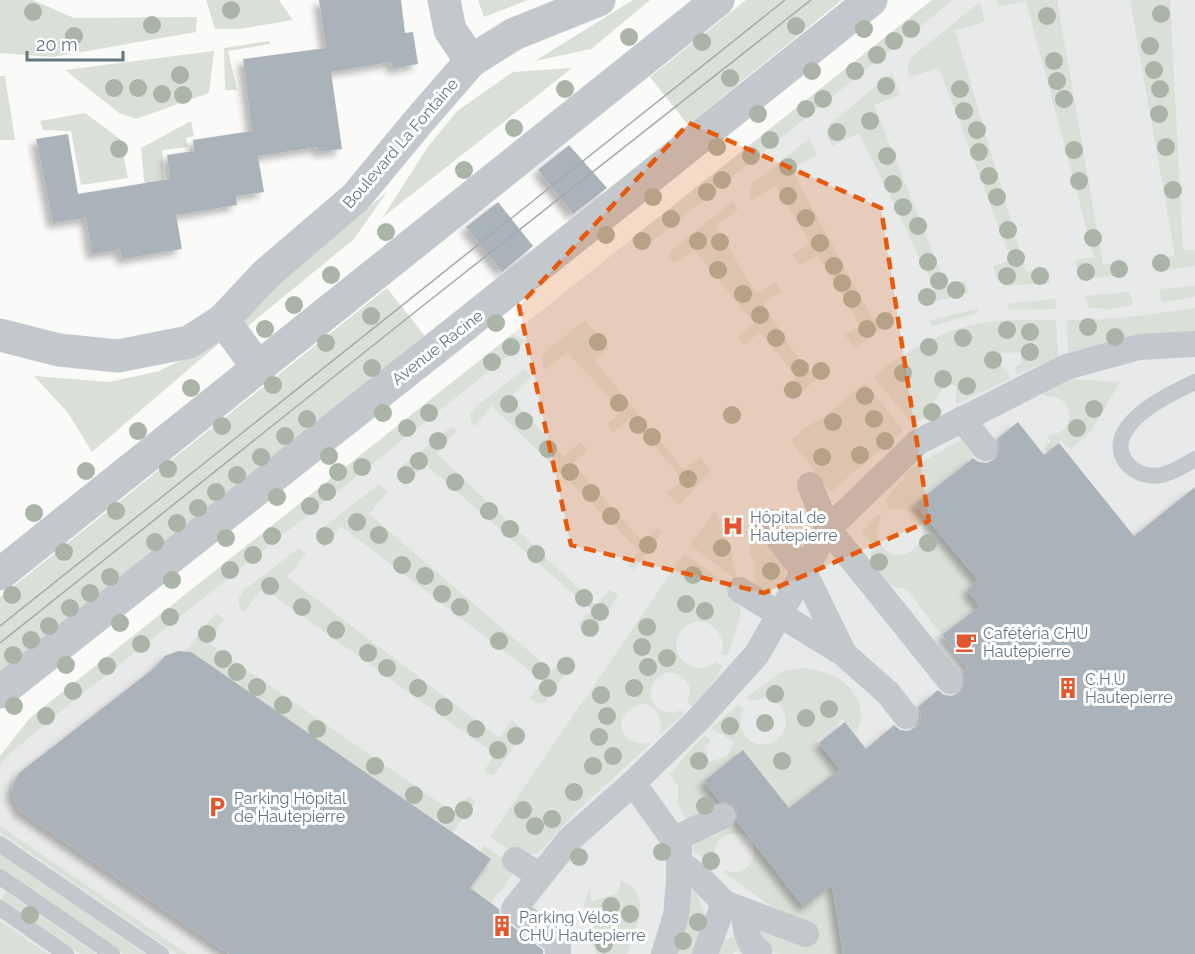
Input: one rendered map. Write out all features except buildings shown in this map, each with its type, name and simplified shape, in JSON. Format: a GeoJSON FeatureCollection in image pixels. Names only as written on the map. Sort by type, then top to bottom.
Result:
{"type":"FeatureCollection","features":[{"type":"Feature","properties":{"kind":"street"},"geometry":{"type":"LineString","coordinates":[[444,0],[450,30],[471,61]]}},
{"type":"Feature","properties":{"kind":"street","name":"Boulevard La Fontaine"},"geometry":{"type":"LineString","coordinates":[[0,335],[59,350],[118,356],[189,342],[223,320],[266,274],[356,197],[471,61],[513,34],[599,0]]}},
{"type":"Feature","properties":{"kind":"street"},"geometry":{"type":"LineString","coordinates":[[0,574],[718,0]]}},
{"type":"Feature","properties":{"kind":"street","name":"Avenue Racine"},"geometry":{"type":"LineString","coordinates":[[0,692],[871,0]]}},
{"type":"Feature","properties":{"kind":"street"},"geometry":{"type":"LineString","coordinates":[[223,320],[259,369]]}},
{"type":"Feature","properties":{"kind":"street"},"geometry":{"type":"LineString","coordinates":[[558,954],[558,943],[506,902],[540,876],[569,840],[633,783],[697,721],[757,654],[828,529],[912,435],[962,419],[1065,361],[1139,346],[1195,344]]}},
{"type":"Feature","properties":{"kind":"street"},"geometry":{"type":"LineString","coordinates":[[962,419],[986,448]]}},
{"type":"Feature","properties":{"kind":"street"},"geometry":{"type":"LineString","coordinates":[[810,485],[828,529],[950,681]]}},
{"type":"Feature","properties":{"kind":"street"},"geometry":{"type":"LineString","coordinates":[[765,521],[804,572],[844,654]]}},
{"type":"Feature","properties":{"kind":"street"},"geometry":{"type":"LineString","coordinates":[[740,590],[844,654],[888,693],[906,716]]}},
{"type":"Feature","properties":{"kind":"street"},"geometry":{"type":"LineString","coordinates":[[633,783],[676,851],[701,879],[733,907],[754,948],[759,951]]}},
{"type":"Feature","properties":{"kind":"street"},"geometry":{"type":"LineString","coordinates":[[676,851],[723,816]]}},
{"type":"Feature","properties":{"kind":"street"},"geometry":{"type":"LineString","coordinates":[[664,954],[676,916],[676,851]]}},
{"type":"Feature","properties":{"kind":"street"},"geometry":{"type":"LineString","coordinates":[[515,860],[540,876]]}},
{"type":"Feature","properties":{"kind":"street"},"geometry":{"type":"LineString","coordinates":[[733,907],[807,934]]}},
{"type":"Feature","properties":{"kind":"street"},"geometry":{"type":"LineString","coordinates":[[705,954],[733,907]]}},
{"type":"Feature","properties":{"kind":"lane"},"geometry":{"type":"LineString","coordinates":[[1195,382],[1158,402],[1130,423],[1121,441],[1120,452],[1125,461],[1143,475],[1161,476],[1195,459]]}},
{"type":"Feature","properties":{"kind":"lane"},"geometry":{"type":"LineString","coordinates":[[0,844],[161,954]]}},
{"type":"Feature","properties":{"kind":"lane"},"geometry":{"type":"LineString","coordinates":[[0,877],[112,954]]}},
{"type":"Feature","properties":{"kind":"lane"},"geometry":{"type":"LineString","coordinates":[[0,908],[66,954]]}},
{"type":"Feature","properties":{"kind":"highlighted area"},"geometry":{"type":"Polygon","coordinates":[[[689,123],[881,208],[929,521],[764,593],[571,545],[519,306],[689,123]]]}},
{"type":"Feature","properties":{"kind":"shaded area"},"geometry":{"type":"Polygon","coordinates":[[[0,0],[33,0],[74,18],[197,17],[196,32],[53,57],[0,53],[0,0]]]}},
{"type":"Feature","properties":{"kind":"shaded area"},"geometry":{"type":"Polygon","coordinates":[[[206,0],[279,0],[293,20],[240,29],[215,29],[206,0]]]}},
{"type":"Feature","properties":{"kind":"shaded area"},"geometry":{"type":"Polygon","coordinates":[[[478,0],[528,0],[484,17],[478,0]]]}},
{"type":"Feature","properties":{"kind":"shaded area"},"geometry":{"type":"Polygon","coordinates":[[[633,0],[650,0],[591,49],[535,61],[633,0]]]}},
{"type":"Feature","properties":{"kind":"shaded area"},"geometry":{"type":"Polygon","coordinates":[[[746,0],[842,0],[688,125],[650,77],[746,0]]]}},
{"type":"Feature","properties":{"kind":"shaded area","name":"Hôpital de Hautepierre"},"geometry":{"type":"Polygon","coordinates":[[[932,0],[1195,0],[1195,954],[0,954],[0,756],[30,718],[932,0]]]}},
{"type":"Feature","properties":{"kind":"shaded area"},"geometry":{"type":"Polygon","coordinates":[[[932,0],[953,0],[640,251],[631,239],[932,0]]]}},
{"type":"Feature","properties":{"kind":"shaded area"},"geometry":{"type":"Polygon","coordinates":[[[997,0],[1057,0],[1103,264],[1125,263],[1126,274],[1081,279],[1075,260],[1094,257],[1026,1],[998,6],[997,0]]]}},
{"type":"Feature","properties":{"kind":"shaded area"},"geometry":{"type":"Polygon","coordinates":[[[1130,0],[1170,0],[1183,250],[1195,250],[1195,266],[1160,271],[1155,269],[1154,258],[1175,256],[1130,0]]]}},
{"type":"Feature","properties":{"kind":"shaded area"},"geometry":{"type":"Polygon","coordinates":[[[980,2],[985,22],[955,30],[1026,272],[1046,267],[1050,283],[1004,286],[998,281],[993,267],[1011,259],[939,68],[909,77],[908,74],[908,65],[914,55],[980,2]]]}},
{"type":"Feature","properties":{"kind":"shaded area"},"geometry":{"type":"Polygon","coordinates":[[[269,41],[271,44],[228,51],[237,90],[225,90],[224,48],[269,41]]]}},
{"type":"Feature","properties":{"kind":"shaded area"},"geometry":{"type":"Polygon","coordinates":[[[214,51],[209,93],[136,119],[119,113],[65,70],[214,51]]]}},
{"type":"Feature","properties":{"kind":"shaded area"},"geometry":{"type":"Polygon","coordinates":[[[572,68],[383,217],[427,148],[457,111],[513,72],[572,68]]]}},
{"type":"Feature","properties":{"kind":"shaded area"},"geometry":{"type":"Polygon","coordinates":[[[892,73],[900,95],[874,105],[946,286],[965,281],[969,292],[924,305],[919,303],[917,298],[935,289],[859,133],[832,146],[827,135],[830,124],[892,73]]]}},
{"type":"Feature","properties":{"kind":"shaded area"},"geometry":{"type":"Polygon","coordinates":[[[0,76],[5,76],[15,140],[0,140],[0,76]]]}},
{"type":"Feature","properties":{"kind":"shaded area"},"geometry":{"type":"Polygon","coordinates":[[[85,113],[120,139],[128,178],[81,185],[71,131],[43,130],[40,121],[85,113]]]}},
{"type":"Feature","properties":{"kind":"shaded area"},"geometry":{"type":"Polygon","coordinates":[[[191,121],[194,136],[186,138],[188,147],[162,150],[164,184],[147,188],[141,148],[191,121]]]}},
{"type":"Feature","properties":{"kind":"shaded area"},"geometry":{"type":"Polygon","coordinates":[[[809,139],[817,155],[791,169],[873,319],[891,310],[894,320],[854,349],[845,335],[860,326],[818,255],[800,265],[793,254],[810,243],[776,186],[751,200],[749,194],[753,183],[809,139]]]}},
{"type":"Feature","properties":{"kind":"shaded area"},"geometry":{"type":"Polygon","coordinates":[[[387,192],[354,239],[248,326],[240,316],[387,192]]]}},
{"type":"Feature","properties":{"kind":"shaded area"},"geometry":{"type":"Polygon","coordinates":[[[733,201],[738,210],[715,226],[757,294],[776,282],[782,291],[763,304],[807,372],[825,360],[830,369],[794,398],[789,398],[782,390],[797,377],[760,332],[744,345],[737,337],[754,323],[694,250],[677,262],[673,263],[667,257],[672,250],[733,201]]]}},
{"type":"Feature","properties":{"kind":"shaded area"},"geometry":{"type":"Polygon","coordinates":[[[1195,286],[1195,297],[1162,302],[1159,289],[1195,286]]]}},
{"type":"Feature","properties":{"kind":"shaded area"},"geometry":{"type":"Polygon","coordinates":[[[387,288],[425,336],[0,674],[0,597],[387,288]]]}},
{"type":"Feature","properties":{"kind":"shaded area"},"geometry":{"type":"Polygon","coordinates":[[[1130,292],[1133,305],[1112,309],[1089,308],[1085,296],[1130,292]]]}},
{"type":"Feature","properties":{"kind":"shaded area"},"geometry":{"type":"Polygon","coordinates":[[[1055,299],[1057,309],[1009,310],[1007,304],[1055,299]]]}},
{"type":"Feature","properties":{"kind":"shaded area"},"geometry":{"type":"Polygon","coordinates":[[[1195,308],[1195,333],[1158,334],[1068,352],[1067,320],[1122,318],[1195,308]]]}},
{"type":"Feature","properties":{"kind":"shaded area"},"geometry":{"type":"Polygon","coordinates":[[[977,309],[978,313],[932,326],[931,320],[977,309]]]}},
{"type":"Feature","properties":{"kind":"shaded area"},"geometry":{"type":"Polygon","coordinates":[[[585,320],[609,348],[594,360],[683,469],[700,457],[711,471],[679,505],[667,493],[683,479],[630,419],[613,432],[607,425],[622,411],[567,352],[545,370],[543,367],[542,356],[546,351],[585,320]]]}},
{"type":"Feature","properties":{"kind":"shaded area"},"geometry":{"type":"Polygon","coordinates":[[[1005,320],[1056,320],[1058,357],[1017,375],[1014,368],[1021,364],[1021,352],[1002,353],[996,360],[1008,371],[1010,379],[956,404],[956,386],[946,385],[933,402],[943,411],[912,424],[873,376],[904,354],[950,331],[1005,320]]]}},
{"type":"Feature","properties":{"kind":"shaded area"},"geometry":{"type":"Polygon","coordinates":[[[513,334],[527,341],[51,719],[0,765],[0,756],[30,718],[513,334]]]}},
{"type":"Feature","properties":{"kind":"shaded area"},"geometry":{"type":"Polygon","coordinates":[[[224,339],[92,452],[68,413],[34,376],[109,382],[159,371],[224,339]]]}},
{"type":"Feature","properties":{"kind":"shaded area"},"geometry":{"type":"Polygon","coordinates":[[[524,369],[531,376],[510,397],[564,456],[580,442],[588,450],[573,464],[643,542],[658,528],[662,532],[634,570],[627,565],[640,551],[492,406],[474,426],[471,422],[470,414],[477,406],[524,369]]]}},
{"type":"Feature","properties":{"kind":"shaded area"},"geometry":{"type":"Polygon","coordinates":[[[1068,379],[1120,382],[1091,431],[1071,449],[1061,441],[1048,452],[1044,447],[1050,442],[1048,435],[1058,433],[1065,428],[1070,415],[1063,402],[1056,397],[1045,396],[1043,393],[1068,379]]]}},
{"type":"Feature","properties":{"kind":"shaded area"},"geometry":{"type":"Polygon","coordinates":[[[865,382],[903,430],[831,492],[791,441],[865,382]]]}},
{"type":"Feature","properties":{"kind":"shaded area"},"geometry":{"type":"Polygon","coordinates":[[[451,427],[457,431],[436,453],[596,605],[610,589],[618,596],[593,632],[587,633],[578,625],[592,610],[425,464],[405,486],[400,479],[403,465],[451,427]]]}},
{"type":"Feature","properties":{"kind":"shaded area"},"geometry":{"type":"Polygon","coordinates":[[[970,435],[982,450],[915,504],[978,580],[1005,637],[965,617],[942,635],[906,589],[889,585],[876,576],[871,563],[873,545],[862,533],[878,514],[881,517],[876,533],[882,547],[891,553],[901,555],[918,545],[923,536],[923,525],[916,515],[903,509],[889,511],[885,500],[911,468],[970,435]]]}},
{"type":"Feature","properties":{"kind":"shaded area"},"geometry":{"type":"Polygon","coordinates":[[[379,484],[388,491],[369,514],[552,671],[568,654],[575,660],[545,702],[539,704],[530,698],[543,681],[341,526],[324,548],[319,538],[323,528],[379,484]]]}},
{"type":"Feature","properties":{"kind":"shaded area"},"geometry":{"type":"Polygon","coordinates":[[[715,511],[730,549],[738,581],[690,545],[715,511]]]}},
{"type":"Feature","properties":{"kind":"shaded area"},"geometry":{"type":"Polygon","coordinates":[[[755,541],[767,543],[783,564],[785,573],[783,582],[772,590],[761,590],[755,584],[756,565],[750,555],[750,546],[755,541]]]}},
{"type":"Feature","properties":{"kind":"shaded area"},"geometry":{"type":"Polygon","coordinates":[[[299,548],[306,554],[287,577],[499,738],[512,720],[525,731],[494,775],[484,771],[495,754],[263,588],[244,612],[240,609],[238,600],[243,591],[299,548]]]}},
{"type":"Feature","properties":{"kind":"shaded area"},"geometry":{"type":"Polygon","coordinates":[[[684,554],[727,586],[739,603],[741,613],[728,655],[722,654],[720,635],[715,628],[700,622],[692,622],[685,627],[676,643],[681,658],[693,667],[709,666],[717,661],[722,666],[717,677],[693,707],[688,703],[690,688],[683,678],[675,673],[666,673],[659,677],[653,684],[652,701],[664,712],[681,710],[684,714],[659,735],[660,719],[653,708],[640,704],[634,706],[623,719],[623,731],[626,737],[638,743],[653,741],[575,813],[538,853],[518,856],[490,837],[684,554]]]}},
{"type":"Feature","properties":{"kind":"shaded area"},"geometry":{"type":"Polygon","coordinates":[[[216,613],[224,619],[208,643],[454,813],[468,796],[476,801],[453,832],[197,656],[185,652],[216,613]]]}},
{"type":"Feature","properties":{"kind":"shaded area"},"geometry":{"type":"Polygon","coordinates":[[[803,668],[836,677],[850,688],[858,702],[861,719],[854,734],[843,719],[816,740],[840,769],[793,813],[743,750],[704,781],[724,806],[688,823],[678,803],[678,785],[669,775],[704,735],[711,740],[705,748],[709,762],[727,756],[734,742],[711,728],[738,705],[743,709],[740,721],[742,731],[748,739],[764,745],[773,743],[780,737],[785,727],[786,721],[782,708],[770,699],[750,701],[747,697],[783,671],[803,668]]]}},
{"type":"Feature","properties":{"kind":"shaded area"},"geometry":{"type":"Polygon","coordinates":[[[735,819],[748,836],[734,834],[722,838],[716,847],[717,861],[713,866],[693,851],[695,839],[715,836],[735,819]]]}},
{"type":"Feature","properties":{"kind":"shaded area"},"geometry":{"type":"Polygon","coordinates":[[[0,826],[187,954],[177,954],[0,832],[0,826]]]}},
{"type":"Feature","properties":{"kind":"shaded area"},"geometry":{"type":"Polygon","coordinates":[[[753,842],[804,907],[842,877],[852,888],[835,903],[843,954],[780,954],[759,951],[751,932],[763,928],[810,924],[772,907],[723,872],[725,870],[738,872],[748,866],[753,856],[753,842]]]}},
{"type":"Feature","properties":{"kind":"shaded area"},"geometry":{"type":"Polygon","coordinates":[[[484,845],[517,869],[486,909],[416,954],[491,859],[481,852],[484,845]]]}},
{"type":"Feature","properties":{"kind":"shaded area"},"geometry":{"type":"Polygon","coordinates":[[[0,852],[145,954],[123,954],[0,868],[0,852]]]}},
{"type":"Feature","properties":{"kind":"shaded area"},"geometry":{"type":"Polygon","coordinates":[[[621,881],[631,886],[637,894],[640,903],[638,924],[627,954],[596,954],[586,922],[586,898],[590,890],[591,901],[617,894],[621,881]]]}},
{"type":"Feature","properties":{"kind":"shaded area"},"geometry":{"type":"Polygon","coordinates":[[[687,890],[696,890],[706,917],[694,954],[675,954],[687,890]]]}},
{"type":"Feature","properties":{"kind":"shaded area"},"geometry":{"type":"Polygon","coordinates":[[[6,892],[96,954],[80,954],[1,899],[6,892]]]}},
{"type":"Feature","properties":{"kind":"shaded area"},"geometry":{"type":"Polygon","coordinates":[[[0,921],[48,954],[0,954],[0,921]]]}},
{"type":"Feature","properties":{"kind":"shaded area"},"geometry":{"type":"Polygon","coordinates":[[[743,935],[758,954],[741,954],[735,951],[733,954],[714,954],[718,941],[743,935]]]}},
{"type":"Feature","properties":{"kind":"tram line"},"geometry":{"type":"LineString","coordinates":[[0,626],[785,0]]}},
{"type":"Feature","properties":{"kind":"tram line"},"geometry":{"type":"LineString","coordinates":[[0,643],[811,0]]}},
{"type":"Feature","properties":{"kind":"place","name":"Hôpital de Hautepierre"},"geometry":{"type":"Point","coordinates":[733,526]}},
{"type":"Feature","properties":{"kind":"place","name":"Cafétéria CHU Hautepierre"},"geometry":{"type":"Point","coordinates":[966,642]}},
{"type":"Feature","properties":{"kind":"place","name":"C.H.U Hautepierre"},"geometry":{"type":"Point","coordinates":[1068,688]}},
{"type":"Feature","properties":{"kind":"place","name":"Parking Hôpital de Hautepierre"},"geometry":{"type":"Point","coordinates":[217,807]}},
{"type":"Feature","properties":{"kind":"place","name":"Parking Vélos CHU Hautepierre"},"geometry":{"type":"Point","coordinates":[502,926]}}]}
